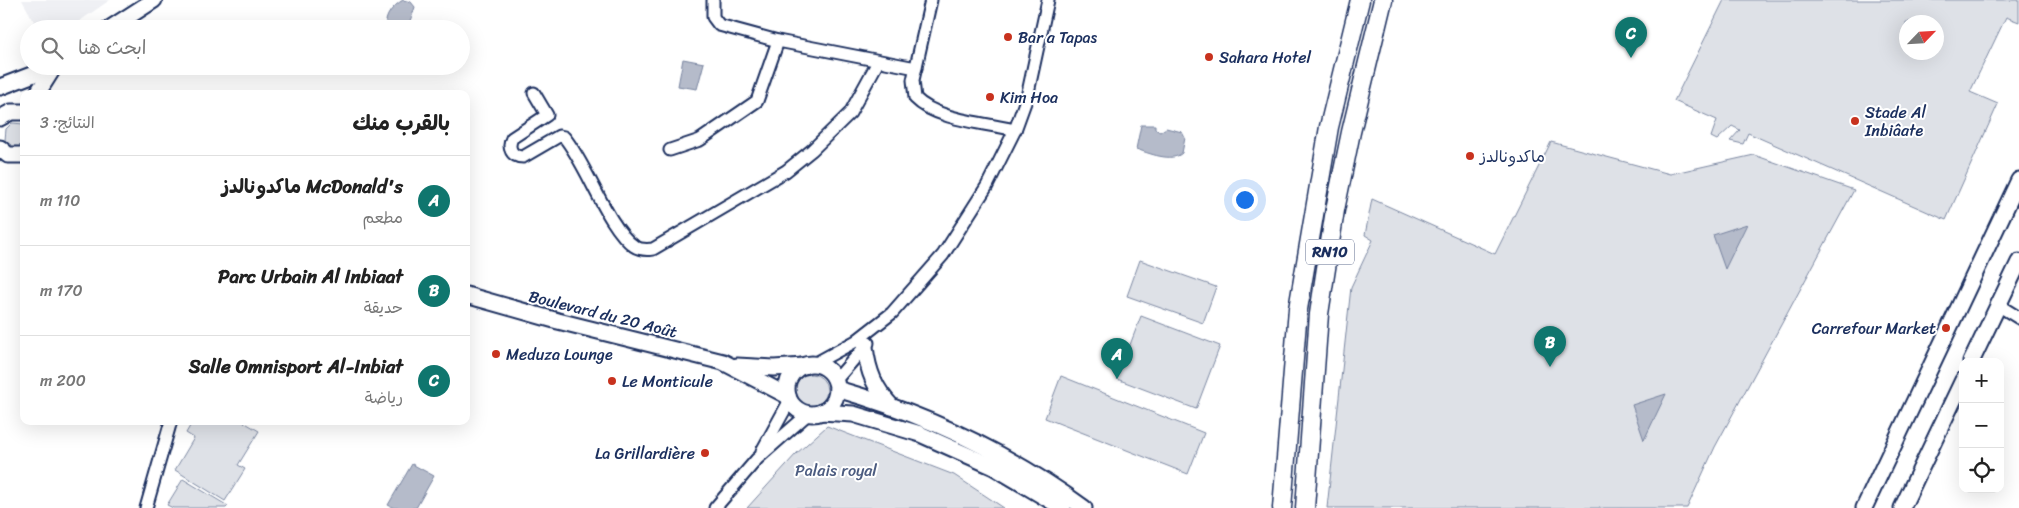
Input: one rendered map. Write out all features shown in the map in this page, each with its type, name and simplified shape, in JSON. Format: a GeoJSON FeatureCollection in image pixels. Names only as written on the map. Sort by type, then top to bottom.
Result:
{"type":"FeatureCollection","features":[{"type":"Feature","properties":{"kind":"main road","name":"RN10"},"geometry":{"type":"LineString","coordinates":[[1282,508],[1298,309],[1329,127],[1360,0]]}},
{"type":"Feature","properties":{"kind":"main road","name":"RN10"},"geometry":{"type":"LineString","coordinates":[[1305,508],[1320,314],[1335,210],[1353,123],[1383,0]]}},
{"type":"Feature","properties":{"kind":"street"},"geometry":{"type":"LineString","coordinates":[[123,20],[154,0]]}},
{"type":"Feature","properties":{"kind":"street"},"geometry":{"type":"LineString","coordinates":[[713,0],[713,17],[719,25],[778,41],[916,68]]}},
{"type":"Feature","properties":{"kind":"street"},"geometry":{"type":"LineString","coordinates":[[932,0],[916,68],[913,89],[915,98],[921,104],[936,112],[1015,130]]}},
{"type":"Feature","properties":{"kind":"street","name":"Boulevard du 20 Août"},"geometry":{"type":"LineString","coordinates":[[836,385],[883,321],[943,255],[987,186],[1015,130],[1027,97],[1048,0]]}},
{"type":"Feature","properties":{"kind":"street"},"geometry":{"type":"LineString","coordinates":[[670,150],[700,140],[757,102],[778,41]]}},
{"type":"Feature","properties":{"kind":"street"},"geometry":{"type":"LineString","coordinates":[[534,93],[547,115],[512,138],[510,144],[511,151],[516,156],[523,157],[559,136],[564,136],[617,226],[627,240],[636,248],[644,250],[653,249],[786,171],[812,150],[850,113],[878,62]]}},
{"type":"Feature","properties":{"kind":"street"},"geometry":{"type":"LineString","coordinates":[[0,87],[31,75]]}},
{"type":"Feature","properties":{"kind":"street"},"geometry":{"type":"LineString","coordinates":[[39,90],[49,75]]}},
{"type":"Feature","properties":{"kind":"street"},"geometry":{"type":"LineString","coordinates":[[51,90],[57,75]]}},
{"type":"Feature","properties":{"kind":"street"},"geometry":{"type":"LineString","coordinates":[[1,151],[15,156],[20,155]]}},
{"type":"Feature","properties":{"kind":"street"},"geometry":{"type":"LineString","coordinates":[[1864,508],[2019,180]]}},
{"type":"Feature","properties":{"kind":"street"},"geometry":{"type":"LineString","coordinates":[[1974,358],[2019,262]]}},
{"type":"Feature","properties":{"kind":"street","name":"Boulevard du 20 Août"},"geometry":{"type":"LineString","coordinates":[[470,296],[730,366],[774,368],[809,365],[856,341],[883,321]]}},
{"type":"Feature","properties":{"kind":"street"},"geometry":{"type":"LineString","coordinates":[[1998,305],[2019,318]]}},
{"type":"Feature","properties":{"kind":"street"},"geometry":{"type":"LineString","coordinates":[[865,347],[872,381],[881,396],[893,408]]}},
{"type":"Feature","properties":{"kind":"street"},"geometry":{"type":"LineString","coordinates":[[757,459],[789,398],[790,378],[809,365],[827,370],[836,385],[975,442],[1040,478],[1084,508]]}},
{"type":"Feature","properties":{"kind":"street","name":"Boulevard du 20 Août"},"geometry":{"type":"LineString","coordinates":[[730,366],[789,398]]}},
{"type":"Feature","properties":{"kind":"street"},"geometry":{"type":"LineString","coordinates":[[715,508],[757,459],[815,413],[832,404],[836,385]]}},
{"type":"Feature","properties":{"kind":"street"},"geometry":{"type":"LineString","coordinates":[[1902,508],[1959,388]]}},
{"type":"Feature","properties":{"kind":"street"},"geometry":{"type":"LineString","coordinates":[[789,398],[797,409],[815,413],[853,414],[920,434],[994,467],[1063,508]]}},
{"type":"Feature","properties":{"kind":"street"},"geometry":{"type":"LineString","coordinates":[[146,508],[170,425]]}},
{"type":"Feature","properties":{"kind":"shaded area"},"geometry":{"type":"Polygon","coordinates":[[[22,0],[110,0],[81,20],[33,20],[22,0]]]}},
{"type":"Feature","properties":{"kind":"green space","name":"Stade Al Inbiâate"},"geometry":{"type":"Polygon","coordinates":[[[1724,0],[2019,0],[2019,22],[2006,17],[1970,92],[1998,104],[1946,220],[1748,133],[1743,144],[1730,141],[1740,130],[1732,126],[1717,140],[1711,137],[1717,120],[1674,101],[1724,0]]]}},
{"type":"Feature","properties":{"kind":"green space"},"geometry":{"type":"Polygon","coordinates":[[[12,123],[20,124],[20,148],[13,149],[5,140],[6,129],[12,123]]]}},
{"type":"Feature","properties":{"kind":"green space"},"geometry":{"type":"Polygon","coordinates":[[[1551,142],[1670,174],[1754,155],[1854,190],[1715,447],[1687,508],[1327,508],[1351,287],[1373,240],[1365,235],[1372,199],[1495,254],[1551,142]]]}},
{"type":"Feature","properties":{"kind":"green space"},"geometry":{"type":"Polygon","coordinates":[[[1140,260],[1216,287],[1203,323],[1127,296],[1140,260]]]}},
{"type":"Feature","properties":{"kind":"green space"},"geometry":{"type":"Polygon","coordinates":[[[1141,316],[1220,346],[1196,409],[1117,379],[1141,316]]]}},
{"type":"Feature","properties":{"kind":"green space"},"geometry":{"type":"Polygon","coordinates":[[[811,374],[822,379],[827,390],[822,401],[811,406],[800,401],[795,390],[800,379],[811,374]]]}},
{"type":"Feature","properties":{"kind":"green space"},"geometry":{"type":"Polygon","coordinates":[[[1061,376],[1204,433],[1188,474],[1045,418],[1061,376]]]}},
{"type":"Feature","properties":{"kind":"green space"},"geometry":{"type":"Polygon","coordinates":[[[191,425],[249,425],[259,431],[238,465],[245,469],[225,501],[175,470],[194,438],[186,433],[191,425]]]}},
{"type":"Feature","properties":{"kind":"green space","name":"Palais royal"},"geometry":{"type":"Polygon","coordinates":[[[827,426],[954,475],[1004,508],[747,508],[796,454],[827,426]]]}},
{"type":"Feature","properties":{"kind":"green space"},"geometry":{"type":"Polygon","coordinates":[[[183,479],[228,506],[226,508],[173,508],[167,505],[183,479]]]}},
{"type":"Feature","properties":{"kind":"water"},"geometry":{"type":"Polygon","coordinates":[[[403,0],[411,2],[415,7],[410,20],[386,20],[396,5],[403,0]]]}},
{"type":"Feature","properties":{"kind":"water"},"geometry":{"type":"Polygon","coordinates":[[[683,59],[704,63],[697,89],[678,86],[683,59]]]}},
{"type":"Feature","properties":{"kind":"water"},"geometry":{"type":"Polygon","coordinates":[[[1141,125],[1155,125],[1155,129],[1160,132],[1166,128],[1182,132],[1185,138],[1182,153],[1178,156],[1166,157],[1136,149],[1141,125]]]}},
{"type":"Feature","properties":{"kind":"water"},"geometry":{"type":"Polygon","coordinates":[[[1747,224],[1725,269],[1713,235],[1747,224]]]}},
{"type":"Feature","properties":{"kind":"water"},"geometry":{"type":"Polygon","coordinates":[[[1666,394],[1644,440],[1632,405],[1666,394]]]}},
{"type":"Feature","properties":{"kind":"water"},"geometry":{"type":"Polygon","coordinates":[[[412,464],[434,476],[416,508],[394,508],[388,505],[412,464]]]}},
{"type":"Feature","properties":{"kind":"place","name":"Bar a Tapas"},"geometry":{"type":"Point","coordinates":[1008,37]}},
{"type":"Feature","properties":{"kind":"place","name":"Sahara Hotel"},"geometry":{"type":"Point","coordinates":[1209,57]}},
{"type":"Feature","properties":{"kind":"place","name":"Salle Omnisport Al-Inbiat"},"geometry":{"type":"Point","coordinates":[1631,58]}},
{"type":"Feature","properties":{"kind":"place","name":"Kim Hoa"},"geometry":{"type":"Point","coordinates":[990,97]}},
{"type":"Feature","properties":{"kind":"place","name":"Stade Al Inbiâate"},"geometry":{"type":"Point","coordinates":[1855,121]}},
{"type":"Feature","properties":{"kind":"place","name":"ماكدونالدز"},"geometry":{"type":"Point","coordinates":[1470,156]}},
{"type":"Feature","properties":{"kind":"place","name":"Carrefour Market"},"geometry":{"type":"Point","coordinates":[1946,328]}},
{"type":"Feature","properties":{"kind":"place","name":"Meduza Lounge"},"geometry":{"type":"Point","coordinates":[496,354]}},
{"type":"Feature","properties":{"kind":"place","name":"Parc Urbain Al Inbiaat"},"geometry":{"type":"Point","coordinates":[1550,367]}},
{"type":"Feature","properties":{"kind":"place","name":"McDonald's ماكدونالدز"},"geometry":{"type":"Point","coordinates":[1117,379]}},
{"type":"Feature","properties":{"kind":"place","name":"Le Monticule"},"geometry":{"type":"Point","coordinates":[612,381]}},
{"type":"Feature","properties":{"kind":"place","name":"La Grillardière"},"geometry":{"type":"Point","coordinates":[705,453]}}]}
